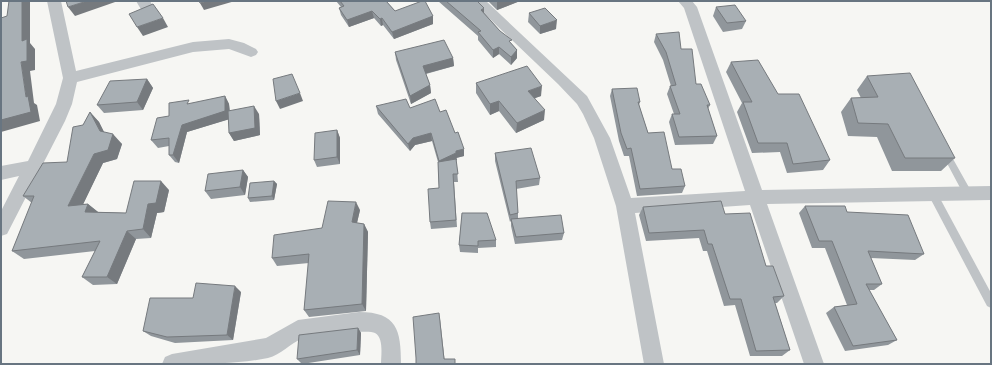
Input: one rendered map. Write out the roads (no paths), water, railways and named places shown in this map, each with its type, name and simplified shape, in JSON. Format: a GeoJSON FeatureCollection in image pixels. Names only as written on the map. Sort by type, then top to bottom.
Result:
{"type":"FeatureCollection","features":[{"type":"Feature","properties":{"kind":"street"},"geometry":{"type":"LineString","coordinates":[[1,228],[57,121],[64,104],[70,78],[54,1]]}},
{"type":"Feature","properties":{"kind":"street"},"geometry":{"type":"LineString","coordinates":[[478,1],[563,80],[582,100],[602,138],[625,206],[654,364]]}},
{"type":"Feature","properties":{"kind":"street"},"geometry":{"type":"LineString","coordinates":[[685,1],[690,7],[814,364]]}},
{"type":"Feature","properties":{"kind":"street"},"geometry":{"type":"LineString","coordinates":[[70,78],[193,47],[229,44],[239,46],[251,52]]}},
{"type":"Feature","properties":{"kind":"street"},"geometry":{"type":"LineString","coordinates":[[1,173],[33,167]]}},
{"type":"Feature","properties":{"kind":"street"},"geometry":{"type":"LineString","coordinates":[[625,206],[756,197],[991,194]]}},
{"type":"Feature","properties":{"kind":"street"},"geometry":{"type":"LineString","coordinates":[[172,364],[269,348],[298,330],[359,322],[376,322],[385,328],[392,342],[391,364]]}},
{"type":"Feature","properties":{"kind":"lane"},"geometry":{"type":"LineString","coordinates":[[942,147],[968,194]]}},
{"type":"Feature","properties":{"kind":"lane"},"geometry":{"type":"LineString","coordinates":[[933,194],[991,303]]}}]}
